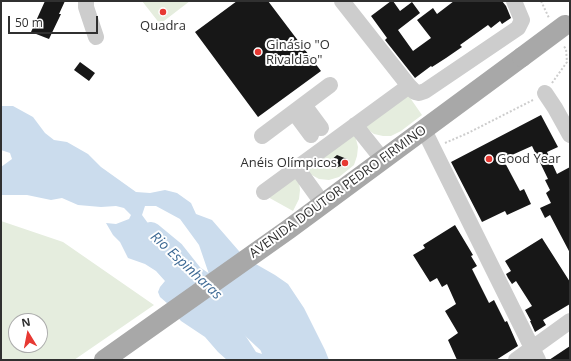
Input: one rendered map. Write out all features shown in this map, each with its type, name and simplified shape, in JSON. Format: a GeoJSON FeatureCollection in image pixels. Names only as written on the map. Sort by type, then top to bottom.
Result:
{"type":"FeatureCollection","features":[{"type":"Feature","properties":{"kind":"main road","name":"AVENIDA DOUTOR PEDRO FIRMINO"},"geometry":{"type":"LineString","coordinates":[[104,360],[297,223],[562,28]]}},
{"type":"Feature","properties":{"kind":"street"},"geometry":{"type":"LineString","coordinates":[[86,1],[86,7],[96,37]]}},
{"type":"Feature","properties":{"kind":"street"},"geometry":{"type":"LineString","coordinates":[[342,1],[409,86],[415,92],[419,93],[425,91],[518,28],[522,20],[514,1]]}},
{"type":"Feature","properties":{"kind":"street"},"geometry":{"type":"LineString","coordinates":[[262,136],[330,85]]}},
{"type":"Feature","properties":{"kind":"street"},"geometry":{"type":"LineString","coordinates":[[264,192],[297,168],[321,139],[355,125],[409,86]]}},
{"type":"Feature","properties":{"kind":"street"},"geometry":{"type":"LineString","coordinates":[[544,93],[556,108],[570,136]]}},
{"type":"Feature","properties":{"kind":"street"},"geometry":{"type":"LineString","coordinates":[[299,108],[321,139]]}},
{"type":"Feature","properties":{"kind":"street"},"geometry":{"type":"LineString","coordinates":[[355,125],[383,160]]}},
{"type":"Feature","properties":{"kind":"street"},"geometry":{"type":"LineString","coordinates":[[424,130],[536,354]]}},
{"type":"Feature","properties":{"kind":"street"},"geometry":{"type":"LineString","coordinates":[[297,168],[323,204]]}},
{"type":"Feature","properties":{"kind":"street"},"geometry":{"type":"LineString","coordinates":[[516,360],[536,354],[570,321]]}},
{"type":"Feature","properties":{"kind":"path"},"geometry":{"type":"LineString","coordinates":[[433,148],[468,133],[544,93],[567,62],[562,28],[540,1]]}},
{"type":"Feature","properties":{"kind":"green space","name":"Quadra"},"geometry":{"type":"Polygon","coordinates":[[[142,1],[190,1],[160,24],[142,1]]]}},
{"type":"Feature","properties":{"kind":"green space"},"geometry":{"type":"Polygon","coordinates":[[[406,92],[422,115],[401,131],[391,136],[383,136],[374,134],[362,125],[406,92]]]}},
{"type":"Feature","properties":{"kind":"green space"},"geometry":{"type":"Polygon","coordinates":[[[354,131],[358,147],[357,156],[354,165],[339,177],[329,180],[319,179],[310,174],[304,167],[354,131]]]}},
{"type":"Feature","properties":{"kind":"green space"},"geometry":{"type":"Polygon","coordinates":[[[296,174],[299,181],[300,190],[299,199],[293,211],[266,196],[296,174]]]}},
{"type":"Feature","properties":{"kind":"green space"},"geometry":{"type":"Polygon","coordinates":[[[1,221],[63,242],[154,305],[74,360],[1,360],[1,221]]]}},
{"type":"Feature","properties":{"kind":"water"},"geometry":{"type":"Polygon","coordinates":[[[1,106],[13,106],[33,117],[45,133],[54,140],[67,142],[88,154],[101,167],[136,192],[150,193],[165,190],[177,193],[191,203],[196,214],[212,220],[245,258],[212,283],[199,245],[180,219],[156,206],[145,206],[142,215],[150,226],[166,240],[198,283],[168,304],[160,297],[158,292],[165,281],[156,271],[145,264],[128,258],[120,242],[113,235],[106,223],[116,224],[129,219],[131,215],[124,208],[116,206],[101,207],[78,205],[62,198],[51,200],[27,195],[1,195],[1,167],[12,159],[10,153],[1,150],[1,106]]]}},
{"type":"Feature","properties":{"kind":"water"},"geometry":{"type":"Polygon","coordinates":[[[247,259],[288,284],[304,308],[329,360],[227,360],[205,337],[181,321],[173,312],[203,290],[212,300],[220,305],[245,335],[256,352],[262,354],[256,337],[213,284],[247,259]]]}},
{"type":"Feature","properties":{"kind":"building"},"geometry":{"type":"Polygon","coordinates":[[[45,1],[65,1],[59,14],[61,14],[49,39],[31,32],[45,1]]]}},
{"type":"Feature","properties":{"kind":"building","name":"Ginásio \"O Rivaldão\""},"geometry":{"type":"Polygon","coordinates":[[[237,1],[268,1],[321,71],[258,117],[195,32],[237,1]]]}},
{"type":"Feature","properties":{"kind":"building"},"geometry":{"type":"Polygon","coordinates":[[[393,1],[400,11],[412,2],[420,13],[398,30],[413,51],[431,38],[417,20],[433,8],[437,14],[454,1],[502,1],[511,18],[502,24],[500,21],[491,28],[488,25],[460,45],[462,47],[432,67],[431,66],[415,78],[385,40],[387,38],[371,16],[393,1]]]}},
{"type":"Feature","properties":{"kind":"building"},"geometry":{"type":"Polygon","coordinates":[[[80,62],[95,73],[89,81],[74,70],[80,62]]]}},
{"type":"Feature","properties":{"kind":"building"},"geometry":{"type":"Polygon","coordinates":[[[541,115],[558,147],[547,152],[557,174],[570,167],[570,253],[550,215],[545,218],[540,208],[551,203],[546,193],[550,190],[545,180],[548,179],[532,146],[503,159],[520,191],[524,189],[531,204],[507,215],[505,211],[482,222],[451,162],[541,115]]]}},
{"type":"Feature","properties":{"kind":"building"},"geometry":{"type":"Polygon","coordinates":[[[337,155],[347,159],[341,166],[333,169],[330,161],[337,155]]]}},
{"type":"Feature","properties":{"kind":"building"},"geometry":{"type":"Polygon","coordinates":[[[455,225],[473,255],[471,256],[477,266],[472,269],[489,303],[494,300],[505,322],[507,321],[518,346],[496,360],[457,360],[448,340],[458,333],[445,311],[456,304],[447,284],[442,287],[437,278],[430,282],[413,255],[425,248],[423,245],[455,225]]]}},
{"type":"Feature","properties":{"kind":"building"},"geometry":{"type":"Polygon","coordinates":[[[542,238],[570,282],[570,304],[543,320],[546,325],[535,332],[525,310],[532,306],[516,281],[512,284],[508,278],[506,274],[511,271],[505,261],[542,238]]]}},
{"type":"Feature","properties":{"kind":"building"},"geometry":{"type":"Polygon","coordinates":[[[570,346],[570,360],[549,360],[570,346]]]}},
{"type":"Feature","properties":{"kind":"waterway","name":"Rio Espinharas"},"geometry":{"type":"LineString","coordinates":[[151,233],[174,252],[193,276],[208,286],[287,360]]}},
{"type":"Feature","properties":{"kind":"place","name":"Quadra"},"geometry":{"type":"Point","coordinates":[163,12]}},
{"type":"Feature","properties":{"kind":"place","name":"Ginásio \"O Rivaldão\""},"geometry":{"type":"Point","coordinates":[258,52]}},
{"type":"Feature","properties":{"kind":"place","name":"Good Year"},"geometry":{"type":"Point","coordinates":[489,159]}},
{"type":"Feature","properties":{"kind":"place","name":"Anéis Olímpicos"},"geometry":{"type":"Point","coordinates":[345,163]}}]}
